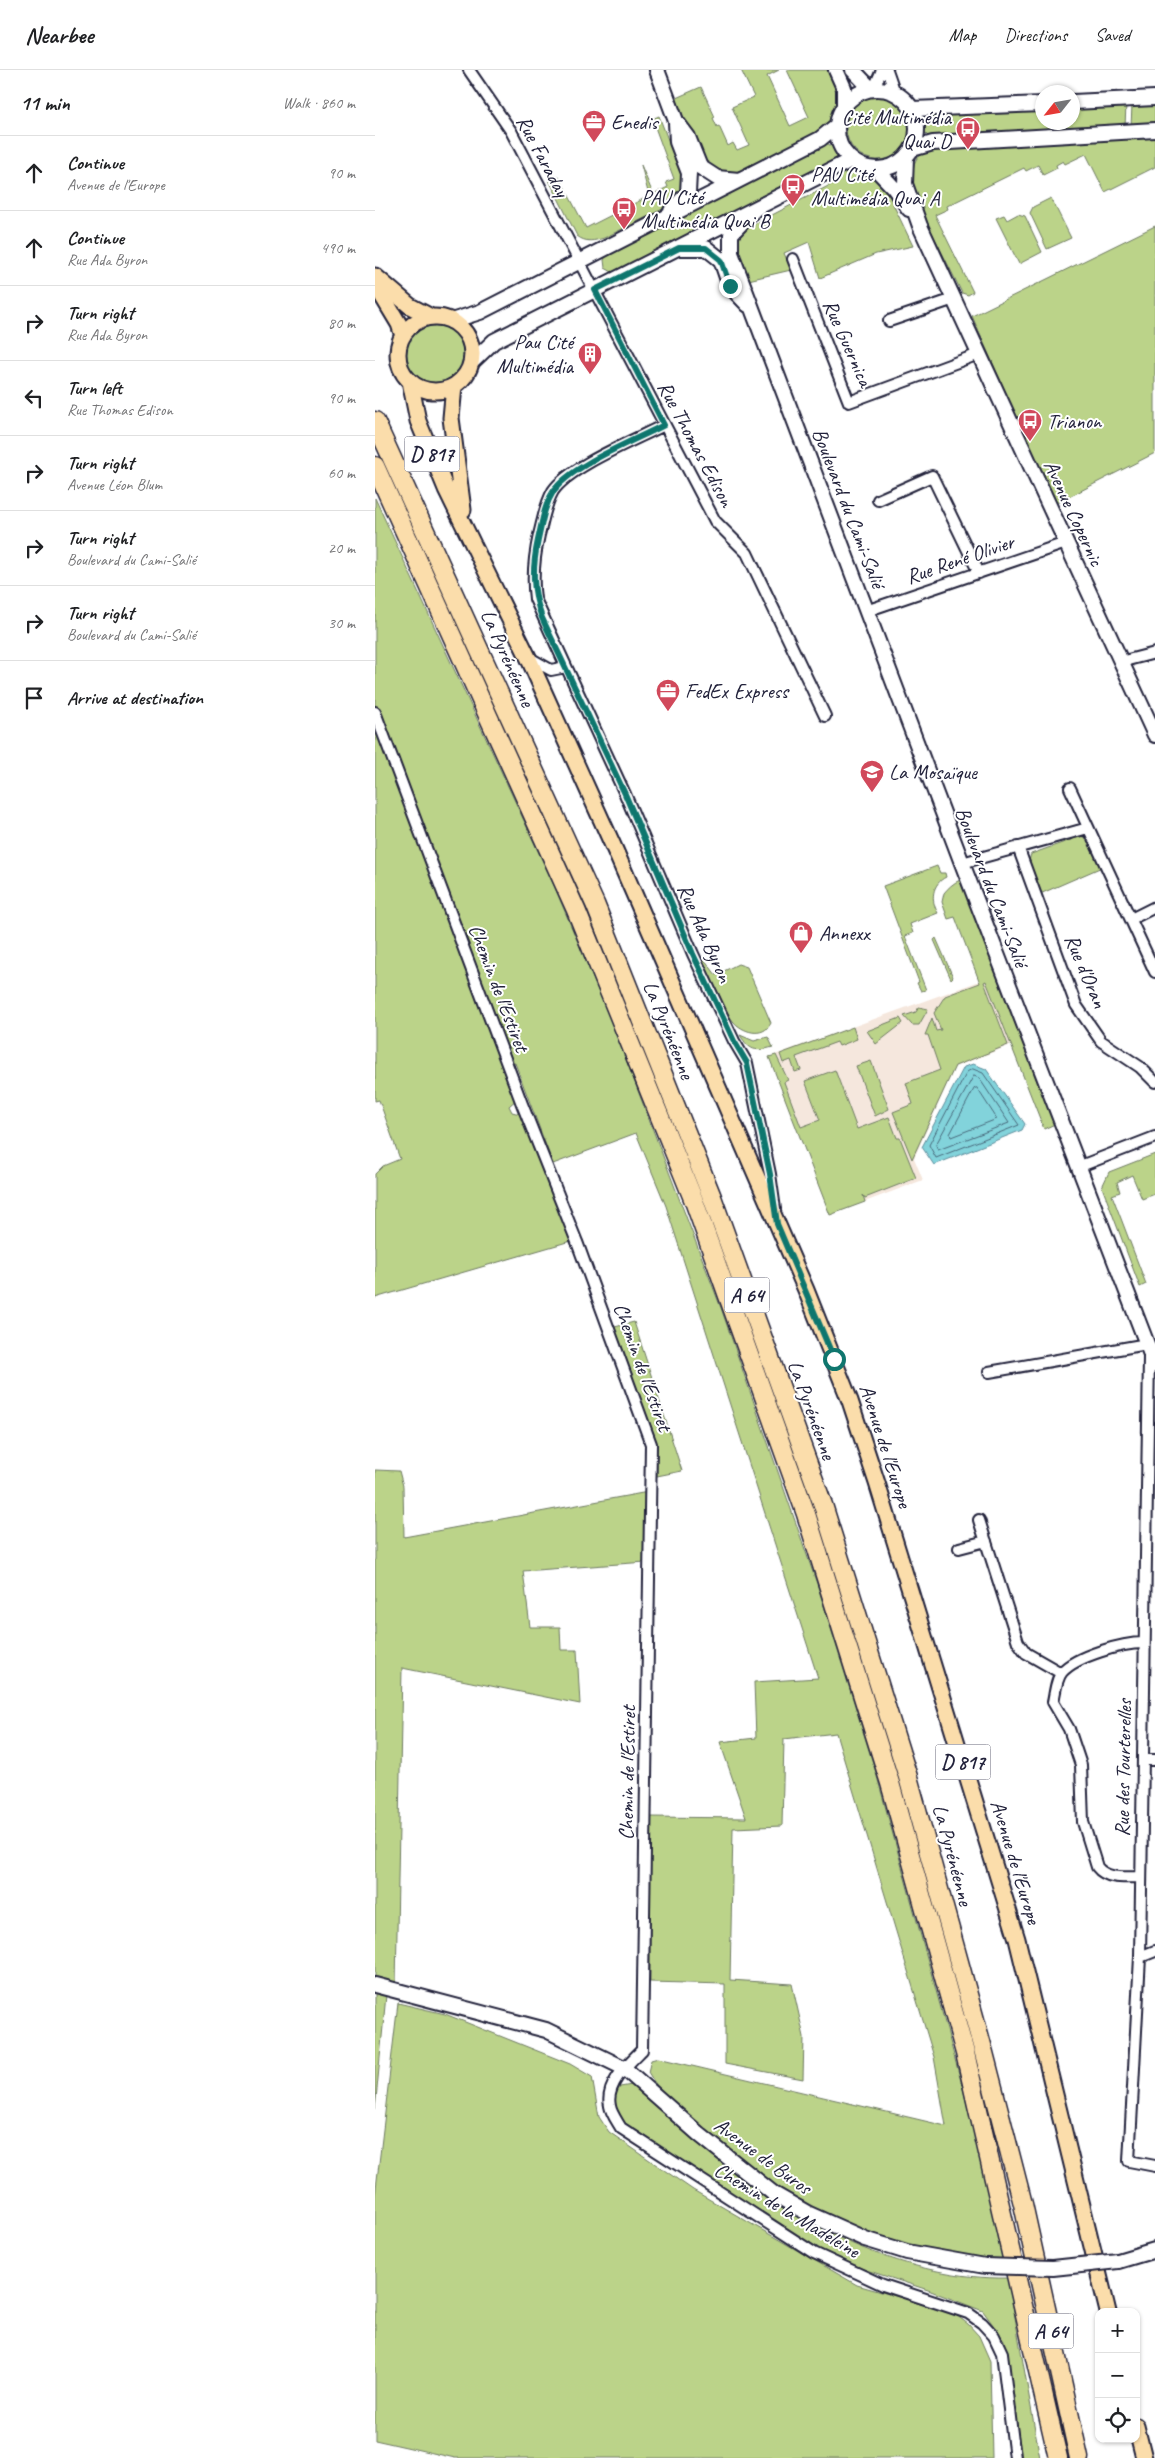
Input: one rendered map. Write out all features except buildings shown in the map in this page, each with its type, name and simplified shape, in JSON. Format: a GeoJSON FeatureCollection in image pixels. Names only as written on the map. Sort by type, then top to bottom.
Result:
{"type":"FeatureCollection","features":[{"type":"Feature","properties":{"kind":"highway","name":"La Pyrénéenne"},"geometry":{"type":"LineString","coordinates":[[375,422],[595,904],[712,1198],[823,1505],[908,1777],[983,2049],[1023,2204],[1079,2458]]}},
{"type":"Feature","properties":{"kind":"highway","name":"La Pyrénéenne"},"geometry":{"type":"LineString","coordinates":[[375,466],[580,919],[694,1201],[806,1514],[891,1783],[965,2053],[1058,2458]]}},
{"type":"Feature","properties":{"kind":"highway"},"geometry":{"type":"LineString","coordinates":[[1047,2458],[1043,2438],[1050,2417]]}},
{"type":"Feature","properties":{"kind":"main road"},"geometry":{"type":"LineString","coordinates":[[375,276],[409,306],[431,317],[451,321],[464,331],[469,338],[472,354],[467,372],[454,386],[431,390],[410,380],[404,373],[399,355],[403,336],[418,321],[431,317]]}},
{"type":"Feature","properties":{"kind":"main road"},"geometry":{"type":"LineString","coordinates":[[375,284],[390,307],[403,336]]}},
{"type":"Feature","properties":{"kind":"main road","name":"Avenue de l'Europe"},"geometry":{"type":"LineString","coordinates":[[410,380],[418,421],[447,489],[528,657],[615,850],[823,1332],[855,1416],[1002,1889],[1031,1993],[1108,2308]]}},
{"type":"Feature","properties":{"kind":"main road","name":"Avenue de l'Europe"},"geometry":{"type":"LineString","coordinates":[[454,386],[451,406],[453,434],[465,524]]}},
{"type":"Feature","properties":{"kind":"main road"},"geometry":{"type":"LineString","coordinates":[[1140,2442],[1144,2458]]}},
{"type":"Feature","properties":{"kind":"street","name":"Rue Faraday"},"geometry":{"type":"LineString","coordinates":[[469,70],[511,131],[595,290]]}},
{"type":"Feature","properties":{"kind":"street"},"geometry":{"type":"LineString","coordinates":[[657,70],[676,121],[687,137],[700,167],[717,178],[740,180]]}},
{"type":"Feature","properties":{"kind":"street"},"geometry":{"type":"LineString","coordinates":[[836,70],[844,88],[844,105]]}},
{"type":"Feature","properties":{"kind":"street"},"geometry":{"type":"LineString","coordinates":[[853,70],[872,89]]}},
{"type":"Feature","properties":{"kind":"street"},"geometry":{"type":"LineString","coordinates":[[872,89],[882,70]]}},
{"type":"Feature","properties":{"kind":"street"},"geometry":{"type":"LineString","coordinates":[[887,70],[895,92],[912,109],[916,122],[916,136],[909,153]]}},
{"type":"Feature","properties":{"kind":"street"},"geometry":{"type":"LineString","coordinates":[[895,92],[872,89],[851,97],[844,105],[836,126],[837,139],[851,160],[863,167],[887,168],[909,153],[933,143],[1155,130]]}},
{"type":"Feature","properties":{"kind":"street"},"geometry":{"type":"LineString","coordinates":[[1080,102],[1155,98]]}},
{"type":"Feature","properties":{"kind":"street"},"geometry":{"type":"LineString","coordinates":[[912,109],[1035,104]]}},
{"type":"Feature","properties":{"kind":"street"},"geometry":{"type":"LineString","coordinates":[[664,219],[689,193],[689,173],[677,142],[676,121]]}},
{"type":"Feature","properties":{"kind":"street"},"geometry":{"type":"LineString","coordinates":[[451,321],[480,312],[664,219],[820,138],[836,126]]}},
{"type":"Feature","properties":{"kind":"street","name":"Avenue Copernic"},"geometry":{"type":"LineString","coordinates":[[909,153],[905,184],[920,226],[1155,735]]}},
{"type":"Feature","properties":{"kind":"street"},"geometry":{"type":"LineString","coordinates":[[471,362],[494,341],[851,160]]}},
{"type":"Feature","properties":{"kind":"street","name":"Avenue Copernic"},"geometry":{"type":"LineString","coordinates":[[877,169],[894,188],[920,226]]}},
{"type":"Feature","properties":{"kind":"street","name":"Boulevard du Cami-Salié"},"geometry":{"type":"LineString","coordinates":[[755,209],[731,234],[731,253],[961,863],[1155,1365]]}},
{"type":"Feature","properties":{"kind":"street","name":"Boulevard du Cami-Salié"},"geometry":{"type":"LineString","coordinates":[[679,248],[706,248],[721,260],[730,286],[752,310]]}},
{"type":"Feature","properties":{"kind":"street","name":"Rue Guernica"},"geometry":{"type":"LineString","coordinates":[[793,259],[849,402],[979,354]]}},
{"type":"Feature","properties":{"kind":"street","name":"Rue Thomas Edison"},"geometry":{"type":"LineString","coordinates":[[595,290],[715,521],[747,553],[825,716]]}},
{"type":"Feature","properties":{"kind":"street"},"geometry":{"type":"LineString","coordinates":[[889,320],[954,299]]}},
{"type":"Feature","properties":{"kind":"street","name":"Rue Ada Byron"},"geometry":{"type":"LineString","coordinates":[[664,425],[568,477],[554,490],[546,506],[535,554],[533,583],[535,599],[542,618],[625,794],[693,954],[734,1041],[747,1063],[770,1174],[777,1224]]}},
{"type":"Feature","properties":{"kind":"street"},"geometry":{"type":"LineString","coordinates":[[878,500],[932,476],[979,573]]}},
{"type":"Feature","properties":{"kind":"street","name":"Rue René Olivier"},"geometry":{"type":"LineString","coordinates":[[866,611],[1066,543]]}},
{"type":"Feature","properties":{"kind":"street"},"geometry":{"type":"LineString","coordinates":[[1120,662],[1155,653]]}},
{"type":"Feature","properties":{"kind":"street"},"geometry":{"type":"LineString","coordinates":[[528,657],[551,670],[566,667]]}},
{"type":"Feature","properties":{"kind":"street","name":"Chemin de l'Estiret"},"geometry":{"type":"LineString","coordinates":[[375,712],[522,1104],[577,1242],[651,1444],[642,2050],[623,2068]]}},
{"type":"Feature","properties":{"kind":"street"},"geometry":{"type":"LineString","coordinates":[[1070,788],[1155,972]]}},
{"type":"Feature","properties":{"kind":"street"},"geometry":{"type":"LineString","coordinates":[[961,863],[1087,828]]}},
{"type":"Feature","properties":{"kind":"street","name":"Rue d'Oran"},"geometry":{"type":"LineString","coordinates":[[1018,847],[1076,1005],[1101,1041],[1140,1067],[1155,1082]]}},
{"type":"Feature","properties":{"kind":"street"},"geometry":{"type":"LineString","coordinates":[[1131,919],[1155,908]]}},
{"type":"Feature","properties":{"kind":"street"},"geometry":{"type":"LineString","coordinates":[[1078,1167],[1155,1137]]}},
{"type":"Feature","properties":{"kind":"street"},"geometry":{"type":"LineString","coordinates":[[989,1372],[1148,1347]]}},
{"type":"Feature","properties":{"kind":"street","name":"Rue des Tourterelles"},"geometry":{"type":"LineString","coordinates":[[1148,1347],[1140,1958],[1129,2161],[1155,2166]]}},
{"type":"Feature","properties":{"kind":"street"},"geometry":{"type":"LineString","coordinates":[[979,1520],[1018,1642],[1026,1653],[1061,1673]]}},
{"type":"Feature","properties":{"kind":"street"},"geometry":{"type":"LineString","coordinates":[[959,1548],[986,1542]]}},
{"type":"Feature","properties":{"kind":"street"},"geometry":{"type":"LineString","coordinates":[[1141,1877],[1109,1876],[1101,1872],[1097,1867],[1083,1822],[1081,1765],[1069,1729],[1053,1702],[1061,1673],[1073,1663],[1099,1652],[1134,1643],[1143,1643]]}},
{"type":"Feature","properties":{"kind":"street"},"geometry":{"type":"LineString","coordinates":[[1143,1760],[1155,1760]]}},
{"type":"Feature","properties":{"kind":"street"},"geometry":{"type":"LineString","coordinates":[[1140,1958],[1155,1951]]}},
{"type":"Feature","properties":{"kind":"street","name":"Avenue de Buros"},"geometry":{"type":"LineString","coordinates":[[375,1986],[546,2030],[623,2068],[700,2135],[774,2194],[809,2214],[865,2239],[899,2249],[985,2266],[1053,2268],[1118,2261],[1155,2250]]}},
{"type":"Feature","properties":{"kind":"street","name":"Chemin de la Madeleine"},"geometry":{"type":"LineString","coordinates":[[623,2068],[612,2089],[610,2106],[621,2128],[814,2253],[883,2285],[968,2313],[982,2323],[994,2336],[1002,2353],[1015,2458]]}},
{"type":"Feature","properties":{"kind":"shaded area"},"geometry":{"type":"Polygon","coordinates":[[[985,979],[1011,1045],[955,1067],[914,1158],[923,1180],[830,1215],[769,1057],[985,979]]]}},
{"type":"Feature","properties":{"kind":"green space"},"geometry":{"type":"Polygon","coordinates":[[[741,70],[779,70],[767,76],[790,126],[809,117],[787,70],[832,70],[841,89],[839,103],[835,114],[828,123],[810,136],[749,168],[735,173],[718,175],[700,158],[676,98],[701,87],[715,117],[713,118],[717,127],[719,126],[728,146],[733,143],[737,150],[749,145],[732,107],[754,97],[741,70]]]}},
{"type":"Feature","properties":{"kind":"green space"},"geometry":{"type":"Polygon","coordinates":[[[878,96],[896,102],[904,110],[910,128],[904,146],[896,154],[878,160],[860,154],[852,146],[846,128],[852,110],[860,102],[878,96]]]}},
{"type":"Feature","properties":{"kind":"green space"},"geometry":{"type":"Polygon","coordinates":[[[1155,103],[1155,126],[1131,128],[1132,104],[1155,103]]]}},
{"type":"Feature","properties":{"kind":"green space"},"geometry":{"type":"Polygon","coordinates":[[[1126,104],[1125,127],[1080,130],[1080,107],[1126,104]]]}},
{"type":"Feature","properties":{"kind":"green space"},"geometry":{"type":"Polygon","coordinates":[[[1035,109],[1035,130],[1072,130],[930,138],[923,131],[924,120],[927,116],[1035,109]]]}},
{"type":"Feature","properties":{"kind":"green space"},"geometry":{"type":"Polygon","coordinates":[[[659,116],[681,174],[681,192],[667,207],[604,238],[590,241],[580,238],[577,236],[549,180],[559,177],[586,228],[649,196],[641,165],[653,194],[668,187],[666,182],[674,179],[652,119],[659,116]]]}},
{"type":"Feature","properties":{"kind":"green space"},"geometry":{"type":"Polygon","coordinates":[[[1155,135],[1155,167],[1105,192],[1086,154],[1065,164],[1063,161],[1056,165],[1057,168],[1043,175],[1038,165],[1026,171],[1024,168],[947,206],[948,209],[935,215],[973,292],[968,295],[962,293],[910,188],[914,164],[917,158],[927,151],[1155,135]]]}},
{"type":"Feature","properties":{"kind":"green space"},"geometry":{"type":"Polygon","coordinates":[[[825,142],[836,149],[837,160],[614,273],[605,268],[604,260],[607,254],[825,142]]]}},
{"type":"Feature","properties":{"kind":"green space"},"geometry":{"type":"Polygon","coordinates":[[[843,172],[867,175],[883,183],[913,246],[876,254],[820,278],[809,242],[784,253],[791,270],[744,281],[738,249],[743,230],[836,182],[839,174],[843,172]]]}},
{"type":"Feature","properties":{"kind":"green space"},"geometry":{"type":"Polygon","coordinates":[[[1051,198],[1071,238],[1047,249],[1030,213],[1033,207],[1051,198]]]}},
{"type":"Feature","properties":{"kind":"green space"},"geometry":{"type":"Polygon","coordinates":[[[1018,214],[1025,216],[1042,252],[1019,264],[996,218],[1004,215],[1007,220],[1018,214]]]}},
{"type":"Feature","properties":{"kind":"green space"},"geometry":{"type":"Polygon","coordinates":[[[1155,226],[1155,453],[1055,504],[972,316],[1155,226]]]}},
{"type":"Feature","properties":{"kind":"green space"},"geometry":{"type":"Polygon","coordinates":[[[429,323],[441,323],[452,328],[460,336],[465,347],[463,365],[452,378],[441,383],[429,383],[418,378],[410,370],[405,359],[405,347],[410,336],[418,328],[429,323]]]}},
{"type":"Feature","properties":{"kind":"green space"},"geometry":{"type":"Polygon","coordinates":[[[375,498],[555,888],[614,1028],[721,1308],[817,1584],[876,1773],[964,2092],[1004,2259],[960,2255],[880,2237],[809,2205],[774,2184],[740,2160],[706,2132],[667,2097],[648,2072],[651,2060],[658,2058],[946,2126],[934,2057],[836,1733],[784,1739],[782,1826],[733,1828],[730,1980],[792,1984],[804,2037],[803,2079],[725,2064],[725,1984],[650,1982],[650,1817],[746,1818],[720,1742],[756,1738],[754,1682],[818,1678],[666,1206],[636,1133],[553,1164],[515,1063],[505,1066],[517,1099],[509,1106],[512,1112],[524,1115],[574,1240],[375,1298],[375,1174],[383,1166],[400,1159],[379,1100],[375,1101],[375,498]]]}},
{"type":"Feature","properties":{"kind":"green space"},"geometry":{"type":"Polygon","coordinates":[[[1082,836],[1088,839],[1102,867],[1040,894],[1028,864],[1031,854],[1082,836]]]}},
{"type":"Feature","properties":{"kind":"green space"},"geometry":{"type":"Polygon","coordinates":[[[937,866],[940,873],[945,873],[946,877],[935,888],[933,898],[938,913],[910,924],[913,933],[905,936],[926,990],[921,991],[883,886],[937,866]]]}},
{"type":"Feature","properties":{"kind":"green space"},"geometry":{"type":"Polygon","coordinates":[[[960,880],[963,889],[967,888],[1057,1123],[1044,1129],[986,981],[984,982],[1008,1045],[955,1066],[912,1159],[893,1112],[913,1104],[906,1083],[940,1070],[928,1035],[925,1035],[932,1018],[936,1031],[941,1030],[934,1013],[945,996],[980,983],[955,917],[948,919],[942,902],[944,893],[960,880]]]}},
{"type":"Feature","properties":{"kind":"green space"},"geometry":{"type":"Polygon","coordinates":[[[936,938],[953,977],[951,979],[934,940],[936,938]]]}},
{"type":"Feature","properties":{"kind":"green space"},"geometry":{"type":"Polygon","coordinates":[[[705,960],[716,975],[738,964],[747,967],[771,1023],[767,1028],[758,1032],[747,1031],[733,1021],[717,992],[703,961],[705,960]]]}},
{"type":"Feature","properties":{"kind":"green space"},"geometry":{"type":"Polygon","coordinates":[[[919,1007],[928,1009],[919,1025],[912,1025],[904,1016],[916,1012],[919,1007]]]}},
{"type":"Feature","properties":{"kind":"green space"},"geometry":{"type":"Polygon","coordinates":[[[900,1018],[903,1023],[876,1044],[867,1031],[900,1018]]]}},
{"type":"Feature","properties":{"kind":"green space"},"geometry":{"type":"Polygon","coordinates":[[[853,1027],[857,1039],[839,1046],[837,1042],[796,1057],[801,1070],[795,1072],[791,1060],[783,1063],[780,1054],[853,1027]]]}},
{"type":"Feature","properties":{"kind":"green space"},"geometry":{"type":"Polygon","coordinates":[[[740,1035],[754,1041],[768,1037],[773,1047],[753,1049],[740,1035]]]}},
{"type":"Feature","properties":{"kind":"green space"},"geometry":{"type":"Polygon","coordinates":[[[776,1055],[788,1080],[784,1082],[801,1127],[820,1120],[805,1081],[835,1070],[857,1129],[889,1117],[897,1138],[900,1138],[916,1178],[865,1198],[863,1195],[865,1202],[830,1215],[769,1057],[776,1055]]]}},
{"type":"Feature","properties":{"kind":"green space"},"geometry":{"type":"Polygon","coordinates":[[[871,1061],[889,1109],[875,1116],[856,1066],[871,1061]]]}},
{"type":"Feature","properties":{"kind":"green space"},"geometry":{"type":"Polygon","coordinates":[[[1155,1154],[1155,1194],[1142,1199],[1132,1175],[1117,1182],[1120,1192],[1112,1195],[1146,1284],[1140,1287],[1102,1187],[1109,1172],[1155,1154]]]}},
{"type":"Feature","properties":{"kind":"green space"},"geometry":{"type":"Polygon","coordinates":[[[634,1322],[682,1471],[657,1476],[657,1444],[611,1328],[634,1322]]]}},
{"type":"Feature","properties":{"kind":"green space"},"geometry":{"type":"Polygon","coordinates":[[[375,1470],[399,1471],[403,1486],[404,1537],[648,1492],[646,1562],[523,1571],[530,1627],[560,1627],[561,1650],[577,1650],[580,1704],[402,1668],[396,1985],[375,1979],[375,1470]]]}},
{"type":"Feature","properties":{"kind":"green space"},"geometry":{"type":"Polygon","coordinates":[[[375,1992],[386,1995],[375,2110],[375,1992]]]}},
{"type":"Feature","properties":{"kind":"green space"},"geometry":{"type":"Polygon","coordinates":[[[398,2003],[445,2014],[570,2064],[592,2077],[599,2117],[609,2132],[693,2190],[857,2285],[952,2312],[968,2324],[979,2336],[990,2361],[992,2458],[455,2458],[375,2440],[375,2197],[398,2003]]]}},
{"type":"Feature","properties":{"kind":"green space"},"geometry":{"type":"Polygon","coordinates":[[[632,2085],[692,2139],[759,2192],[825,2231],[897,2261],[934,2270],[972,2276],[1008,2278],[1040,2458],[1022,2458],[1004,2340],[983,2311],[928,2290],[851,2265],[817,2249],[626,2125],[618,2115],[615,2098],[620,2087],[632,2085]]]}},
{"type":"Feature","properties":{"kind":"water"},"geometry":{"type":"Polygon","coordinates":[[[973,1064],[986,1069],[1025,1124],[1022,1130],[934,1165],[922,1147],[964,1067],[973,1064]]]}},
{"type":"Feature","properties":{"kind":"place","name":"Enedis"},"geometry":{"type":"Point","coordinates":[594,143]}},
{"type":"Feature","properties":{"kind":"place","name":"Cité Multimédia Quai D"},"geometry":{"type":"Point","coordinates":[968,150]}},
{"type":"Feature","properties":{"kind":"place","name":"PAU Cité Multimédia Quai A"},"geometry":{"type":"Point","coordinates":[793,207]}},
{"type":"Feature","properties":{"kind":"place","name":"PAU Cité Multimédia Quai B"},"geometry":{"type":"Point","coordinates":[624,230]}},
{"type":"Feature","properties":{"kind":"place","name":"Pau Cité Multimédia"},"geometry":{"type":"Point","coordinates":[590,375]}},
{"type":"Feature","properties":{"kind":"place","name":"Trianon"},"geometry":{"type":"Point","coordinates":[1030,442]}},
{"type":"Feature","properties":{"kind":"place","name":"FedEx Express"},"geometry":{"type":"Point","coordinates":[668,712]}},
{"type":"Feature","properties":{"kind":"place","name":"La Mosaïque"},"geometry":{"type":"Point","coordinates":[872,793]}},
{"type":"Feature","properties":{"kind":"place","name":"Annexx"},"geometry":{"type":"Point","coordinates":[801,954]}},
{"type":"Feature","properties":{"kind":"route"},"geometry":{"type":"LineString","coordinates":[[730,286],[721,260],[706,248],[679,248],[595,290],[664,425],[583,467],[554,490],[546,506],[535,554],[533,583],[535,599],[542,618],[625,794],[693,954],[734,1041],[747,1063],[770,1174],[777,1224],[834,1359]]}}]}
